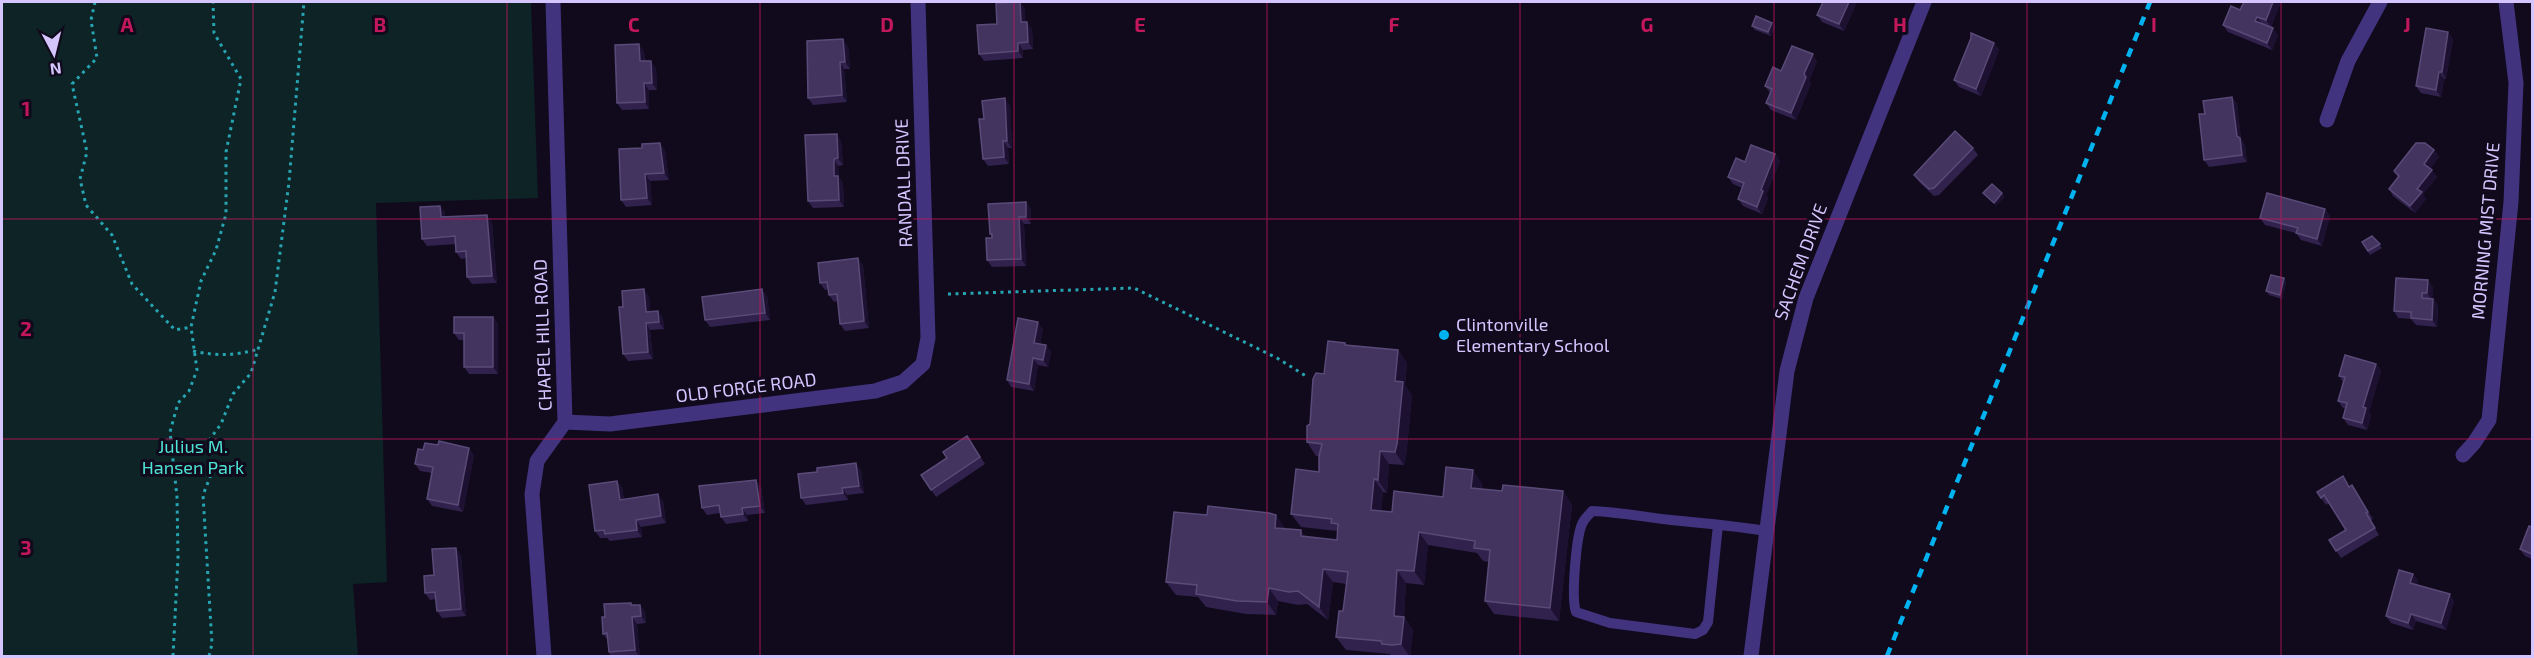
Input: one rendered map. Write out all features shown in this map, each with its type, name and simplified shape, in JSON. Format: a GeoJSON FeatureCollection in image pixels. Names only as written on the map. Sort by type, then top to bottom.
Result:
{"type":"FeatureCollection","features":[{"type":"Feature","properties":{"kind":"street","name":"CHAPEL HILL ROAD"},"geometry":{"type":"LineString","coordinates":[[544,657],[532,494],[537,461],[565,422],[553,2]]}},
{"type":"Feature","properties":{"kind":"street","name":"RANDALL DRIVE"},"geometry":{"type":"LineString","coordinates":[[918,2],[928,338],[923,364]]}},
{"type":"Feature","properties":{"kind":"street","name":"SACHEM DRIVE"},"geometry":{"type":"LineString","coordinates":[[1752,657],[1787,371],[1806,298],[1924,2]]}},
{"type":"Feature","properties":{"kind":"street"},"geometry":{"type":"LineString","coordinates":[[2327,120],[2348,61],[2380,2]]}},
{"type":"Feature","properties":{"kind":"street","name":"MORNING MIST DRIVE"},"geometry":{"type":"LineString","coordinates":[[2463,455],[2489,420],[2511,202],[2516,84],[2506,2]]}},
{"type":"Feature","properties":{"kind":"street","name":"OLD FORGE ROAD"},"geometry":{"type":"LineString","coordinates":[[565,422],[610,424],[875,391],[903,382],[923,364]]}},
{"type":"Feature","properties":{"kind":"lane"},"geometry":{"type":"LineString","coordinates":[[1718,525],[1708,622],[1703,630],[1695,634],[1610,623],[1576,612],[1573,604],[1574,579],[1582,523],[1592,511],[1622,513],[1767,531]]}},
{"type":"Feature","properties":{"kind":"path"},"geometry":{"type":"LineString","coordinates":[[95,2],[91,20],[98,58],[72,84],[87,152],[80,179],[86,205],[112,235],[132,284],[175,330],[191,327]]}},
{"type":"Feature","properties":{"kind":"path"},"geometry":{"type":"LineString","coordinates":[[172,657],[178,558],[177,496],[170,432],[178,404],[189,391],[197,370],[191,327],[201,281],[216,250],[226,214],[226,152],[241,79],[214,33],[213,2]]}},
{"type":"Feature","properties":{"kind":"path"},"geometry":{"type":"LineString","coordinates":[[209,657],[212,644],[203,495],[212,472],[210,439],[221,424],[233,394],[251,373],[275,292],[288,182],[304,2]]}},
{"type":"Feature","properties":{"kind":"path"},"geometry":{"type":"LineString","coordinates":[[948,294],[1134,288],[1277,358],[1306,376]]}},
{"type":"Feature","properties":{"kind":"path"},"geometry":{"type":"LineString","coordinates":[[193,351],[216,356],[240,355],[258,349]]}},
{"type":"Feature","properties":{"kind":"green space","name":"Julius M. Hansen Park"},"geometry":{"type":"Polygon","coordinates":[[[2,2],[531,2],[538,198],[376,203],[387,582],[353,584],[358,656],[2,656],[2,2]]]}},
{"type":"Feature","properties":{"kind":"building"},"geometry":{"type":"Polygon","coordinates":[[[1020,2],[1021,22],[1027,22],[1028,42],[1018,43],[1018,51],[979,54],[977,25],[997,24],[996,3],[1020,2]]]}},
{"type":"Feature","properties":{"kind":"building"},"geometry":{"type":"Polygon","coordinates":[[[1823,2],[1849,2],[1839,24],[1817,15],[1823,2]]]}},
{"type":"Feature","properties":{"kind":"building"},"geometry":{"type":"Polygon","coordinates":[[[2244,2],[2273,2],[2266,20],[2257,17],[2255,21],[2273,28],[2267,43],[2223,25],[2231,6],[2240,10],[2244,2]]]}},
{"type":"Feature","properties":{"kind":"building"},"geometry":{"type":"Polygon","coordinates":[[[1756,16],[1772,23],[1768,32],[1752,26],[1756,16]]]}},
{"type":"Feature","properties":{"kind":"building"},"geometry":{"type":"Polygon","coordinates":[[[2426,28],[2448,32],[2442,72],[2439,72],[2436,90],[2416,86],[2426,28]]]}},
{"type":"Feature","properties":{"kind":"building"},"geometry":{"type":"Polygon","coordinates":[[[1971,33],[1994,43],[1976,89],[1954,80],[1971,33]]]}},
{"type":"Feature","properties":{"kind":"building"},"geometry":{"type":"Polygon","coordinates":[[[843,39],[845,62],[840,62],[842,95],[808,98],[807,41],[843,39]]]}},
{"type":"Feature","properties":{"kind":"building"},"geometry":{"type":"Polygon","coordinates":[[[639,44],[640,61],[651,61],[652,83],[644,83],[645,102],[617,103],[615,45],[639,44]]]}},
{"type":"Feature","properties":{"kind":"building"},"geometry":{"type":"Polygon","coordinates":[[[1792,46],[1813,54],[1791,113],[1766,103],[1772,89],[1765,86],[1773,67],[1781,71],[1792,46]]]}},
{"type":"Feature","properties":{"kind":"building"},"geometry":{"type":"Polygon","coordinates":[[[2232,97],[2242,155],[2204,160],[2199,114],[2205,114],[2203,101],[2232,97]]]}},
{"type":"Feature","properties":{"kind":"building"},"geometry":{"type":"Polygon","coordinates":[[[1005,98],[1007,141],[1003,141],[1004,157],[983,159],[979,119],[984,119],[982,101],[1005,98]]]}},
{"type":"Feature","properties":{"kind":"building"},"geometry":{"type":"Polygon","coordinates":[[[1955,131],[1973,148],[1934,188],[1929,189],[1914,175],[1955,131]]]}},
{"type":"Feature","properties":{"kind":"building"},"geometry":{"type":"Polygon","coordinates":[[[837,134],[838,158],[834,159],[834,176],[838,176],[839,200],[808,201],[805,135],[837,134]]]}},
{"type":"Feature","properties":{"kind":"building"},"geometry":{"type":"Polygon","coordinates":[[[660,143],[664,173],[645,174],[647,198],[621,200],[619,149],[642,148],[642,144],[660,143]]]}},
{"type":"Feature","properties":{"kind":"building"},"geometry":{"type":"Polygon","coordinates":[[[2416,143],[2425,143],[2434,150],[2424,164],[2432,170],[2417,189],[2422,192],[2410,206],[2389,189],[2399,176],[2394,171],[2416,143]]]}},
{"type":"Feature","properties":{"kind":"building"},"geometry":{"type":"Polygon","coordinates":[[[1751,145],[1775,154],[1757,207],[1738,199],[1744,183],[1728,177],[1736,158],[1745,162],[1751,145]]]}},
{"type":"Feature","properties":{"kind":"building"},"geometry":{"type":"Polygon","coordinates":[[[1992,184],[2002,193],[1994,203],[1983,193],[1992,184]]]}},
{"type":"Feature","properties":{"kind":"building"},"geometry":{"type":"Polygon","coordinates":[[[2267,193],[2325,209],[2317,239],[2296,233],[2298,228],[2260,218],[2267,193]]]}},
{"type":"Feature","properties":{"kind":"building"},"geometry":{"type":"Polygon","coordinates":[[[1026,202],[1026,217],[1019,217],[1021,259],[987,260],[986,238],[992,238],[988,204],[1026,202]]]}},
{"type":"Feature","properties":{"kind":"building"},"geometry":{"type":"Polygon","coordinates":[[[440,206],[441,217],[487,215],[492,276],[467,277],[466,251],[456,252],[455,236],[422,239],[420,207],[440,206]]]}},
{"type":"Feature","properties":{"kind":"building"},"geometry":{"type":"Polygon","coordinates":[[[2372,236],[2380,244],[2368,251],[2362,242],[2372,236]]]}},
{"type":"Feature","properties":{"kind":"building"},"geometry":{"type":"Polygon","coordinates":[[[858,258],[864,321],[840,324],[837,294],[829,295],[827,282],[820,283],[818,263],[858,258]]]}},
{"type":"Feature","properties":{"kind":"building"},"geometry":{"type":"Polygon","coordinates":[[[2271,275],[2284,278],[2280,295],[2266,291],[2271,275]]]}},
{"type":"Feature","properties":{"kind":"building"},"geometry":{"type":"Polygon","coordinates":[[[2396,278],[2428,280],[2427,293],[2422,293],[2422,298],[2433,299],[2432,320],[2411,318],[2411,312],[2394,311],[2396,278]]]}},
{"type":"Feature","properties":{"kind":"building"},"geometry":{"type":"Polygon","coordinates":[[[644,289],[646,312],[658,311],[659,322],[646,323],[648,352],[623,354],[619,307],[623,307],[622,291],[644,289]]]}},
{"type":"Feature","properties":{"kind":"building"},"geometry":{"type":"Polygon","coordinates":[[[762,289],[765,313],[705,320],[702,297],[762,289]]]}},
{"type":"Feature","properties":{"kind":"building"},"geometry":{"type":"Polygon","coordinates":[[[454,317],[493,317],[493,367],[464,367],[464,333],[454,333],[454,317]]]}},
{"type":"Feature","properties":{"kind":"building"},"geometry":{"type":"Polygon","coordinates":[[[1018,318],[1038,322],[1034,343],[1046,345],[1043,360],[1033,358],[1029,384],[1007,380],[1018,318]]]}},
{"type":"Feature","properties":{"kind":"building"},"geometry":{"type":"Polygon","coordinates":[[[1328,341],[1398,350],[1395,381],[1403,382],[1397,444],[1395,452],[1380,451],[1378,480],[1374,479],[1371,510],[1392,512],[1394,491],[1443,497],[1446,467],[1473,470],[1471,488],[1502,491],[1503,485],[1563,491],[1550,608],[1485,601],[1490,550],[1474,548],[1475,541],[1419,532],[1414,571],[1397,570],[1394,616],[1404,617],[1401,644],[1382,644],[1381,641],[1336,637],[1339,611],[1343,611],[1348,572],[1323,569],[1319,607],[1298,591],[1289,592],[1269,588],[1267,602],[1237,601],[1196,594],[1197,585],[1166,582],[1174,512],[1207,515],[1208,506],[1269,513],[1276,515],[1275,528],[1301,530],[1301,536],[1337,540],[1338,524],[1331,523],[1332,519],[1291,514],[1296,469],[1319,472],[1322,444],[1307,442],[1307,426],[1310,424],[1313,379],[1316,373],[1324,374],[1328,341]]]}},
{"type":"Feature","properties":{"kind":"building"},"geometry":{"type":"Polygon","coordinates":[[[2345,355],[2376,364],[2363,407],[2366,408],[2362,423],[2343,418],[2347,403],[2338,401],[2345,377],[2339,376],[2345,355]]]}},
{"type":"Feature","properties":{"kind":"building"},"geometry":{"type":"Polygon","coordinates":[[[967,436],[980,457],[931,490],[921,475],[947,458],[943,452],[967,436]]]}},
{"type":"Feature","properties":{"kind":"building"},"geometry":{"type":"Polygon","coordinates":[[[439,441],[469,448],[458,505],[427,499],[433,467],[415,464],[418,449],[423,450],[425,443],[438,445],[439,441]]]}},
{"type":"Feature","properties":{"kind":"building"},"geometry":{"type":"Polygon","coordinates":[[[856,463],[859,486],[842,488],[843,493],[801,498],[798,474],[817,472],[817,468],[856,463]]]}},
{"type":"Feature","properties":{"kind":"building"},"geometry":{"type":"Polygon","coordinates":[[[2343,476],[2349,487],[2352,485],[2375,528],[2336,551],[2329,540],[2346,530],[2324,495],[2321,498],[2317,492],[2343,476]]]}},
{"type":"Feature","properties":{"kind":"building"},"geometry":{"type":"Polygon","coordinates":[[[756,480],[760,506],[742,508],[743,514],[721,517],[719,505],[702,508],[699,486],[756,480]]]}},
{"type":"Feature","properties":{"kind":"building"},"geometry":{"type":"Polygon","coordinates":[[[617,481],[620,500],[658,494],[661,516],[636,520],[637,530],[605,534],[604,530],[595,531],[589,485],[617,481]]]}},
{"type":"Feature","properties":{"kind":"building"},"geometry":{"type":"Polygon","coordinates":[[[2529,526],[2532,527],[2532,554],[2520,549],[2529,526]]]}},
{"type":"Feature","properties":{"kind":"building"},"geometry":{"type":"Polygon","coordinates":[[[456,548],[461,609],[437,611],[435,592],[425,593],[424,576],[434,575],[432,549],[456,548]]]}},
{"type":"Feature","properties":{"kind":"building"},"geometry":{"type":"Polygon","coordinates":[[[2399,570],[2413,574],[2410,583],[2450,594],[2441,623],[2411,614],[2408,623],[2386,616],[2399,570]]]}},
{"type":"Feature","properties":{"kind":"building"},"geometry":{"type":"Polygon","coordinates":[[[631,603],[631,605],[640,605],[641,616],[632,617],[635,650],[609,652],[607,633],[603,634],[604,604],[631,603]]]}},
{"type":"Feature","properties":{"kind":"railway"},"geometry":{"type":"LineString","coordinates":[[1887,656],[2150,2]]}},
{"type":"Feature","properties":{"kind":"place","name":"Clintonville Elementary School"},"geometry":{"type":"Point","coordinates":[1444,335]}}]}
